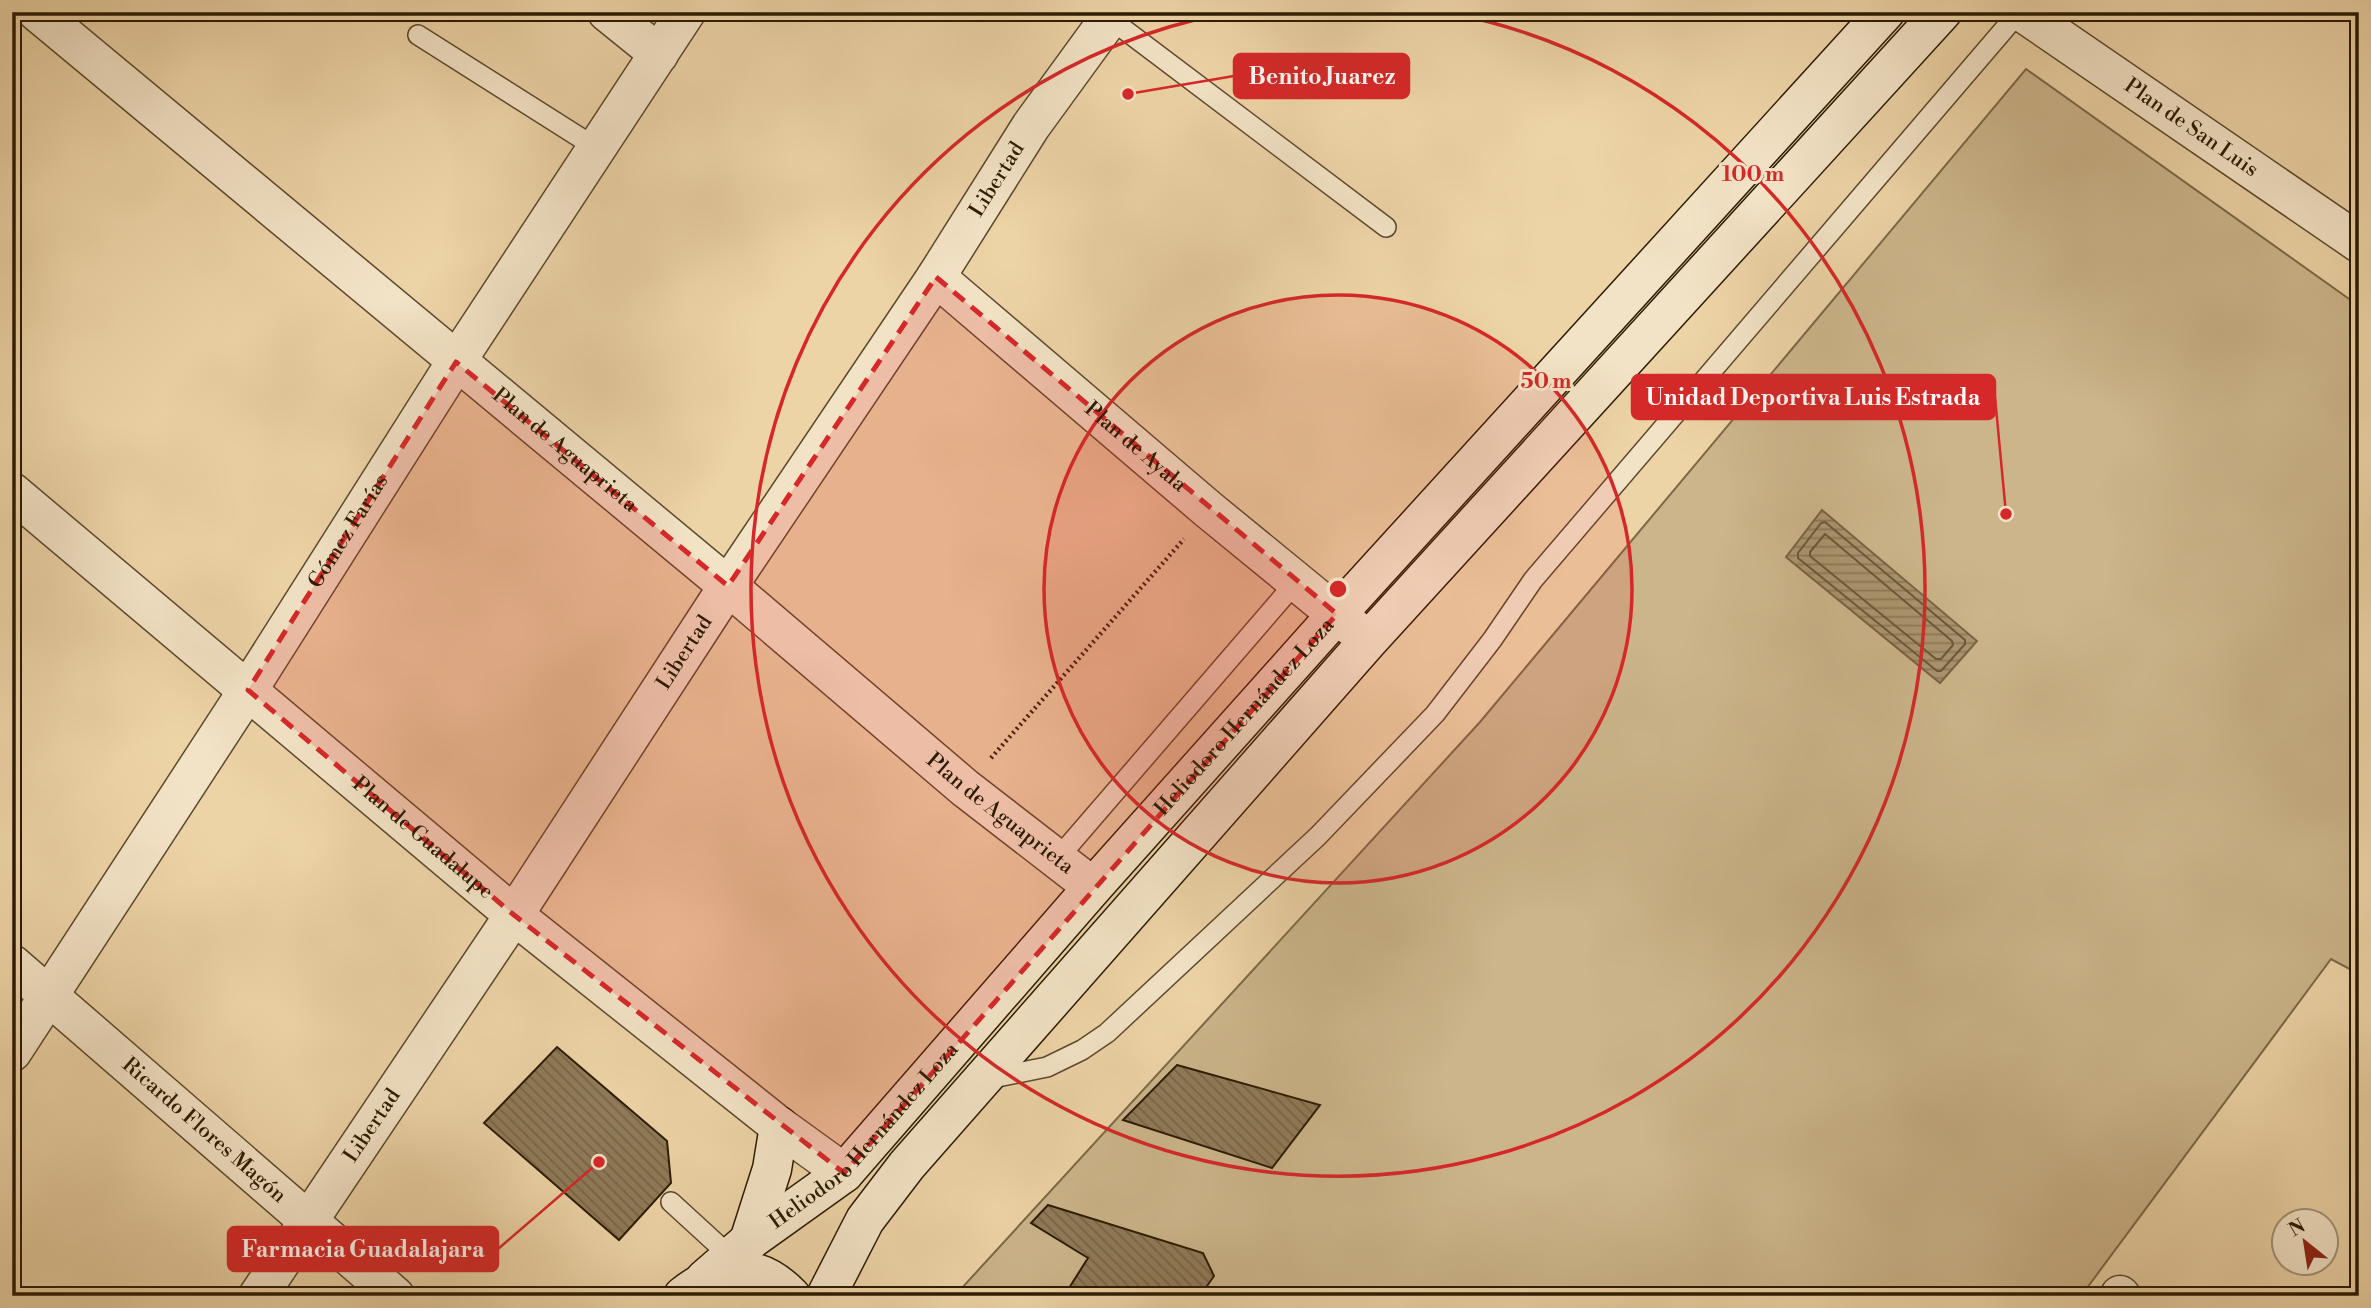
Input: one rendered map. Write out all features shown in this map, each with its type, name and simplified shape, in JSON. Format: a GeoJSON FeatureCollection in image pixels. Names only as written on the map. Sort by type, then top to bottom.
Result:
{"type":"FeatureCollection","features":[{"type":"Feature","properties":{"kind":"street","name":"Plan de Aguaprieta"},"geometry":{"type":"LineString","coordinates":[[37,12],[728,586],[965,788],[1093,887]]}},
{"type":"Feature","properties":{"kind":"street"},"geometry":{"type":"LineString","coordinates":[[607,12],[659,54]]}},
{"type":"Feature","properties":{"kind":"street","name":"Gómez Farías"},"geometry":{"type":"LineString","coordinates":[[12,1052],[248,690],[456,362],[686,12]]}},
{"type":"Feature","properties":{"kind":"street","name":"Heliodoro Hernández Loza"},"geometry":{"type":"LineString","coordinates":[[717,1268],[844,1173],[1093,887],[1337,614],[1885,12]]}},
{"type":"Feature","properties":{"kind":"street","name":"Heliodoro Hernández Loza"},"geometry":{"type":"LineString","coordinates":[[826,1296],[865,1220],[906,1165],[1368,641],[1942,12]]}},
{"type":"Feature","properties":{"kind":"street","name":"Plan de San Luis"},"geometry":{"type":"LineString","coordinates":[[2020,12],[2359,243]]}},
{"type":"Feature","properties":{"kind":"street","name":"Libertad"},"geometry":{"type":"LineString","coordinates":[[258,1296],[936,277],[1031,126],[1111,15]]}},
{"type":"Feature","properties":{"kind":"street","name":"Plan de Ayala"},"geometry":{"type":"LineString","coordinates":[[936,277],[1209,510],[1368,641]]}},
{"type":"Feature","properties":{"kind":"street","name":"Plan de Guadalupe"},"geometry":{"type":"LineString","coordinates":[[12,492],[514,915],[779,1126],[844,1173]]}},
{"type":"Feature","properties":{"kind":"street","name":"Ricardo Flores Magón"},"geometry":{"type":"LineString","coordinates":[[12,964],[396,1296]]}},
{"type":"Feature","properties":{"kind":"street"},"geometry":{"type":"LineString","coordinates":[[779,1126],[772,1169],[717,1268],[727,1271],[746,1269],[764,1275],[791,1296]]}},
{"type":"Feature","properties":{"kind":"lane"},"geometry":{"type":"LineString","coordinates":[[980,1081],[1047,1067],[1082,1050],[1107,1033],[1318,836],[1435,714],[1492,640],[1533,580],[2020,12]]}},
{"type":"Feature","properties":{"kind":"lane"},"geometry":{"type":"LineString","coordinates":[[1111,15],[1386,227]]}},
{"type":"Feature","properties":{"kind":"lane"},"geometry":{"type":"LineString","coordinates":[[418,35],[598,149]]}},
{"type":"Feature","properties":{"kind":"lane"},"geometry":{"type":"LineString","coordinates":[[1058,858],[1296,582]]}},
{"type":"Feature","properties":{"kind":"lane"},"geometry":{"type":"LineString","coordinates":[[671,1202],[717,1268]]}},
{"type":"Feature","properties":{"kind":"path"},"geometry":{"type":"LineString","coordinates":[[965,788],[1209,510]]}},
{"type":"Feature","properties":{"kind":"highlighted area"},"geometry":{"type":"Polygon","coordinates":[[[936,277],[1337,614],[844,1173],[514,915],[248,690],[456,362],[728,586],[936,277]]]}},
{"type":"Feature","properties":{"kind":"shaded area"},"geometry":{"type":"Polygon","coordinates":[[[2026,69],[2359,306],[2359,974],[2331,959],[2081,1296],[968,1296],[960,1290],[1480,722],[2026,69]]]}},
{"type":"Feature","properties":{"kind":"water"},"geometry":{"type":"Polygon","coordinates":[[[1822,510],[1977,641],[1940,683],[1786,557],[1822,510]]]}},
{"type":"Feature","properties":{"kind":"building"},"geometry":{"type":"Polygon","coordinates":[[[557,1047],[667,1141],[671,1183],[619,1240],[484,1123],[557,1047]]]}},
{"type":"Feature","properties":{"kind":"building"},"geometry":{"type":"Polygon","coordinates":[[[1177,1065],[1320,1105],[1272,1168],[1123,1120],[1177,1065]]]}},
{"type":"Feature","properties":{"kind":"building"},"geometry":{"type":"Polygon","coordinates":[[[1048,1205],[1203,1253],[1214,1276],[1200,1296],[1064,1296],[1088,1258],[1031,1223],[1048,1205]]]}},
{"type":"Feature","properties":{"kind":"place","name":"Benito Juarez"},"geometry":{"type":"Point","coordinates":[1128,94]}},
{"type":"Feature","properties":{"kind":"place","name":"Unidad Deportiva Luis Estrada"},"geometry":{"type":"Point","coordinates":[2006,514]}},
{"type":"Feature","properties":{"kind":"place","name":"Farmacia Guadalajara"},"geometry":{"type":"Point","coordinates":[599,1162]}}]}
